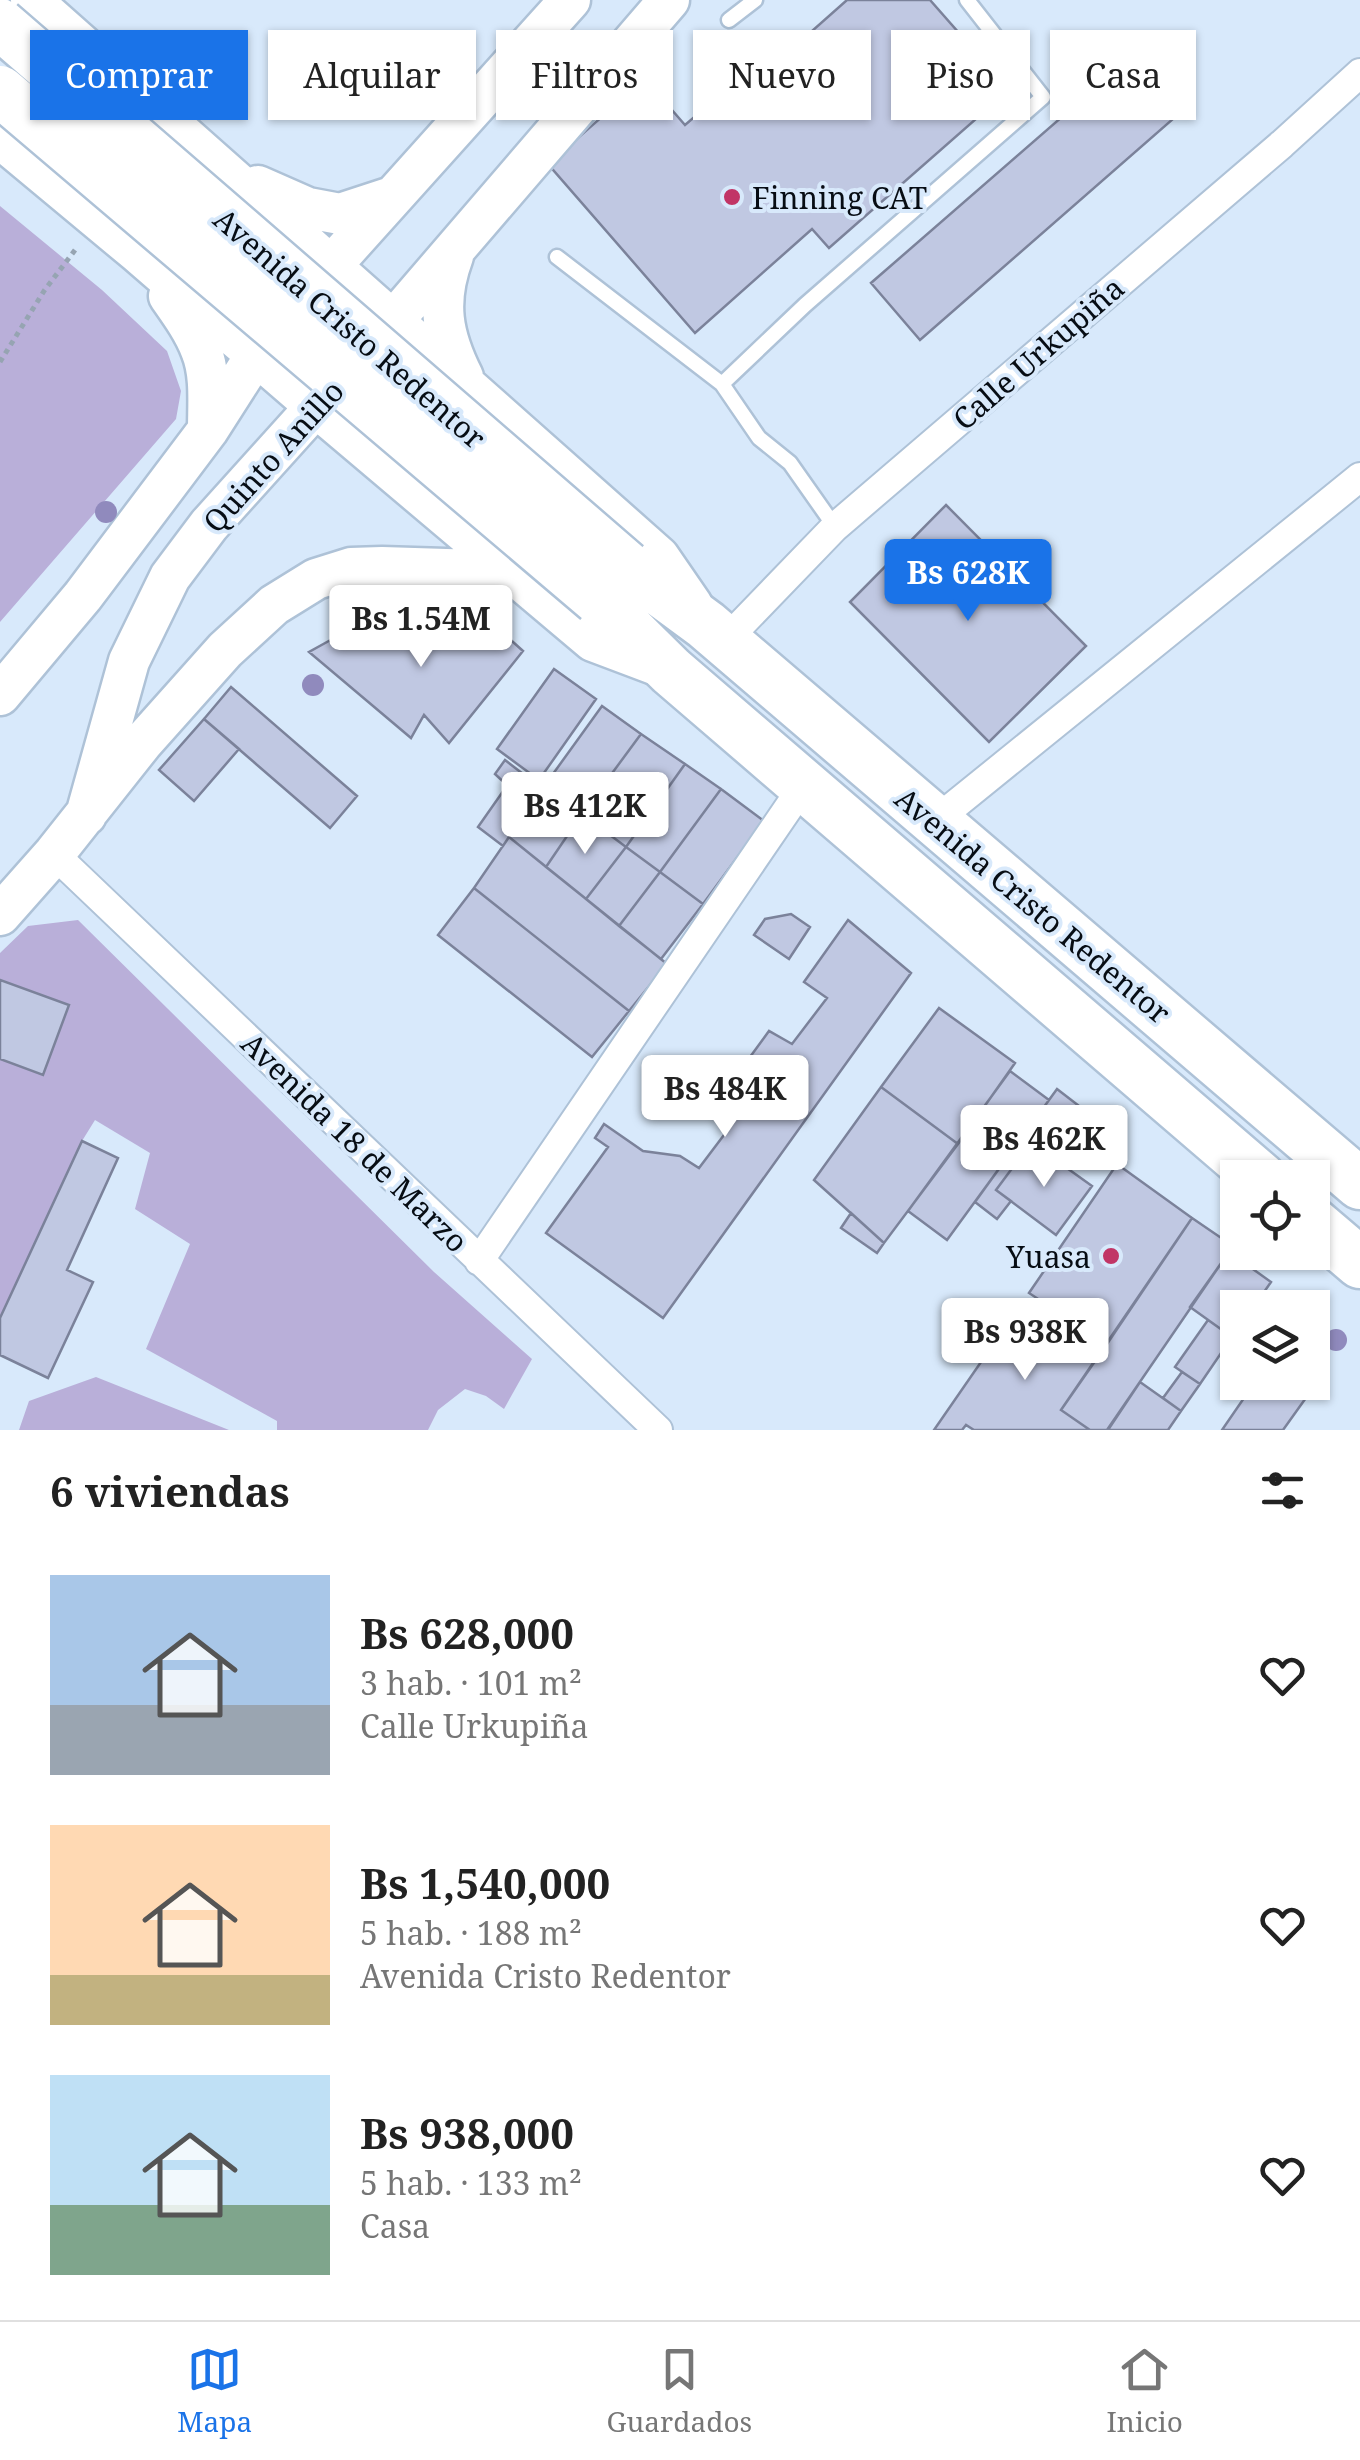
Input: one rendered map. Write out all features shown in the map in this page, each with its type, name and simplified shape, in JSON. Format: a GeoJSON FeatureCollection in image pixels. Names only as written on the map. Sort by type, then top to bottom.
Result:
{"type":"FeatureCollection","features":[{"type":"Feature","properties":{"kind":"highway","name":"Avenida Cristo Redentor"},"geometry":{"type":"LineString","coordinates":[[0,24],[612,583],[671,670],[1240,1160]]}},
{"type":"Feature","properties":{"kind":"highway","name":"Avenida Cristo Redentor"},"geometry":{"type":"LineString","coordinates":[[0,92],[612,583],[715,633],[935,821],[1352,1163]]}},
{"type":"Feature","properties":{"kind":"highway"},"geometry":{"type":"LineString","coordinates":[[1330,1237],[1360,1263]]}},
{"type":"Feature","properties":{"kind":"main road","name":"Avenida Cristo Redentor"},"geometry":{"type":"LineString","coordinates":[[31,0],[658,558],[715,633]]}},
{"type":"Feature","properties":{"kind":"main road","name":"Quinto Anillo"},"geometry":{"type":"LineString","coordinates":[[0,695],[84,596],[208,430],[256,355],[570,0]]}},
{"type":"Feature","properties":{"kind":"main road","name":"Quinto Anillo"},"geometry":{"type":"LineString","coordinates":[[0,915],[86,815],[128,661],[170,577],[209,525],[393,321],[669,0]]}},
{"type":"Feature","properties":{"kind":"main road","name":"Avenida Cristo Redentor"},"geometry":{"type":"LineString","coordinates":[[0,138],[594,641],[671,670]]}},
{"type":"Feature","properties":{"kind":"main road"},"geometry":{"type":"LineString","coordinates":[[211,160],[266,190],[324,212],[340,214],[394,197]]}},
{"type":"Feature","properties":{"kind":"main road"},"geometry":{"type":"LineString","coordinates":[[138,252],[207,283],[232,280],[249,271],[257,250],[254,226],[211,160]]}},
{"type":"Feature","properties":{"kind":"main road"},"geometry":{"type":"LineString","coordinates":[[457,246],[445,277],[442,305],[446,339],[470,390]]}},
{"type":"Feature","properties":{"kind":"main road"},"geometry":{"type":"LineString","coordinates":[[138,252],[187,322],[202,353],[208,430]]}},
{"type":"Feature","properties":{"kind":"main road"},"geometry":{"type":"LineString","coordinates":[[399,476],[372,434],[366,415],[361,396],[371,375],[390,363],[425,368],[470,390]]}},
{"type":"Feature","properties":{"kind":"main road"},"geometry":{"type":"LineString","coordinates":[[86,815],[142,743],[225,650],[274,605],[316,578],[350,568],[511,570]]}},
{"type":"Feature","properties":{"kind":"street","name":"Calle Urkupiña"},"geometry":{"type":"LineString","coordinates":[[715,633],[1360,73]]}},
{"type":"Feature","properties":{"kind":"street"},"geometry":{"type":"LineString","coordinates":[[935,821],[1360,477]]}},
{"type":"Feature","properties":{"kind":"street"},"geometry":{"type":"LineString","coordinates":[[479,1261],[804,785]]}},
{"type":"Feature","properties":{"kind":"street","name":"Avenida 18 de Marzo"},"geometry":{"type":"LineString","coordinates":[[54,854],[658,1430]]}},
{"type":"Feature","properties":{"kind":"lane"},"geometry":{"type":"LineString","coordinates":[[730,20],[755,0]]}},
{"type":"Feature","properties":{"kind":"lane"},"geometry":{"type":"LineString","coordinates":[[722,384],[805,305],[1044,97],[967,0]]}},
{"type":"Feature","properties":{"kind":"lane"},"geometry":{"type":"LineString","coordinates":[[556,257],[722,384],[759,438],[790,463],[835,527]]}},
{"type":"Feature","properties":{"kind":"path"},"geometry":{"type":"LineString","coordinates":[[0,362],[44,290],[98,219]]}},
{"type":"Feature","properties":{"kind":"shaded area"},"geometry":{"type":"Polygon","coordinates":[[[0,206],[102,290],[167,351],[181,391],[176,419],[0,622],[0,206]]]}},
{"type":"Feature","properties":{"kind":"shaded area"},"geometry":{"type":"Polygon","coordinates":[[[78,920],[434,1272],[532,1359],[504,1409],[486,1396],[465,1389],[438,1410],[428,1430],[277,1430],[277,1421],[146,1349],[190,1244],[135,1209],[150,1153],[95,1120],[0,1318],[0,1059],[43,1075],[68,1005],[0,980],[0,953],[28,926],[78,920]]]}},
{"type":"Feature","properties":{"kind":"shaded area"},"geometry":{"type":"Polygon","coordinates":[[[96,1377],[229,1430],[19,1430],[29,1401],[96,1377]]]}},
{"type":"Feature","properties":{"kind":"building","name":"Finning CAT"},"geometry":{"type":"Polygon","coordinates":[[[847,0],[930,0],[956,30],[891,30],[891,120],[975,120],[829,248],[812,229],[695,333],[548,164],[598,120],[673,120],[673,111],[685,125],[693,118],[871,120],[871,30],[813,30],[847,0]]]}},
{"type":"Feature","properties":{"kind":"building"},"geometry":{"type":"Polygon","coordinates":[[[1058,120],[1172,120],[920,340],[871,283],[1058,120]]]}},
{"type":"Feature","properties":{"kind":"building"},"geometry":{"type":"Polygon","coordinates":[[[946,505],[1086,646],[989,742],[850,602],[946,505]]]}},
{"type":"Feature","properties":{"kind":"building"},"geometry":{"type":"Polygon","coordinates":[[[482,614],[523,651],[449,743],[424,715],[411,738],[309,652],[372,620],[408,621],[470,641],[482,614]]]}},
{"type":"Feature","properties":{"kind":"building"},"geometry":{"type":"Polygon","coordinates":[[[554,669],[596,699],[539,780],[497,749],[554,669]]]}},
{"type":"Feature","properties":{"kind":"building"},"geometry":{"type":"Polygon","coordinates":[[[231,687],[357,796],[330,828],[204,719],[231,687]]]}},
{"type":"Feature","properties":{"kind":"building"},"geometry":{"type":"Polygon","coordinates":[[[602,706],[641,734],[582,814],[545,785],[602,706]]]}},
{"type":"Feature","properties":{"kind":"building"},"geometry":{"type":"Polygon","coordinates":[[[204,719],[239,749],[194,801],[159,770],[204,719]]]}},
{"type":"Feature","properties":{"kind":"building"},"geometry":{"type":"Polygon","coordinates":[[[641,734],[685,764],[626,847],[582,814],[641,734]]]}},
{"type":"Feature","properties":{"kind":"building"},"geometry":{"type":"Polygon","coordinates":[[[505,760],[536,784],[524,801],[495,774],[505,760]]]}},
{"type":"Feature","properties":{"kind":"building"},"geometry":{"type":"Polygon","coordinates":[[[685,764],[721,789],[660,872],[626,847],[685,764]]]}},
{"type":"Feature","properties":{"kind":"building"},"geometry":{"type":"Polygon","coordinates":[[[545,785],[582,814],[546,867],[509,837],[545,785]]]}},
{"type":"Feature","properties":{"kind":"building"},"geometry":{"type":"Polygon","coordinates":[[[506,787],[530,805],[503,846],[478,827],[506,787]]]}},
{"type":"Feature","properties":{"kind":"building"},"geometry":{"type":"Polygon","coordinates":[[[721,789],[764,821],[703,904],[660,872],[721,789]]]}},
{"type":"Feature","properties":{"kind":"building"},"geometry":{"type":"Polygon","coordinates":[[[582,814],[626,847],[586,899],[546,867],[582,814]]]}},
{"type":"Feature","properties":{"kind":"building"},"geometry":{"type":"Polygon","coordinates":[[[509,837],[667,964],[629,1011],[474,888],[509,837]]]}},
{"type":"Feature","properties":{"kind":"building"},"geometry":{"type":"Polygon","coordinates":[[[626,847],[660,872],[619,926],[586,899],[626,847]]]}},
{"type":"Feature","properties":{"kind":"building"},"geometry":{"type":"Polygon","coordinates":[[[660,872],[703,904],[661,959],[619,926],[660,872]]]}},
{"type":"Feature","properties":{"kind":"building"},"geometry":{"type":"Polygon","coordinates":[[[474,888],[629,1011],[592,1057],[438,935],[474,888]]]}},
{"type":"Feature","properties":{"kind":"building"},"geometry":{"type":"Polygon","coordinates":[[[791,914],[810,927],[789,959],[754,935],[765,919],[791,914]]]}},
{"type":"Feature","properties":{"kind":"building"},"geometry":{"type":"Polygon","coordinates":[[[848,920],[911,973],[663,1318],[546,1233],[608,1147],[595,1138],[604,1124],[643,1151],[680,1156],[699,1168],[733,1123],[712,1109],[769,1031],[792,1044],[827,998],[804,982],[848,920]]]}},
{"type":"Feature","properties":{"kind":"building"},"geometry":{"type":"Polygon","coordinates":[[[0,980],[69,1005],[43,1075],[0,1059],[0,980]]]}},
{"type":"Feature","properties":{"kind":"building"},"geometry":{"type":"Polygon","coordinates":[[[939,1008],[1015,1063],[958,1144],[881,1087],[939,1008]]]}},
{"type":"Feature","properties":{"kind":"building"},"geometry":{"type":"Polygon","coordinates":[[[1010,1071],[1049,1100],[947,1240],[908,1211],[1010,1071]]]}},
{"type":"Feature","properties":{"kind":"building"},"geometry":{"type":"Polygon","coordinates":[[[881,1087],[958,1144],[884,1243],[814,1180],[881,1087]]]}},
{"type":"Feature","properties":{"kind":"building"},"geometry":{"type":"Polygon","coordinates":[[[1057,1089],[1092,1116],[1058,1161],[1050,1156],[1046,1160],[1028,1147],[996,1190],[1011,1201],[997,1219],[975,1202],[1057,1089]]]}},
{"type":"Feature","properties":{"kind":"building"},"geometry":{"type":"Polygon","coordinates":[[[82,1141],[118,1158],[67,1270],[93,1282],[48,1378],[0,1355],[0,1318],[82,1141]]]}},
{"type":"Feature","properties":{"kind":"building"},"geometry":{"type":"Polygon","coordinates":[[[1028,1147],[1046,1160],[1050,1156],[1092,1186],[1056,1235],[996,1190],[1028,1147]]]}},
{"type":"Feature","properties":{"kind":"building","name":"Yuasa"},"geometry":{"type":"Polygon","coordinates":[[[1117,1164],[1192,1218],[1107,1344],[1029,1293],[1117,1164]]]}},
{"type":"Feature","properties":{"kind":"building"},"geometry":{"type":"Polygon","coordinates":[[[851,1213],[884,1243],[877,1253],[841,1228],[851,1213]]]}},
{"type":"Feature","properties":{"kind":"building"},"geometry":{"type":"Polygon","coordinates":[[[1192,1218],[1220,1237],[1220,1265],[1107,1430],[1090,1430],[1061,1410],[1192,1218]]]}},
{"type":"Feature","properties":{"kind":"building"},"geometry":{"type":"Polygon","coordinates":[[[1220,1265],[1220,1270],[1254,1270],[1271,1282],[1265,1290],[1220,1290],[1220,1328],[1190,1307],[1220,1265]]]}},
{"type":"Feature","properties":{"kind":"building"},"geometry":{"type":"Polygon","coordinates":[[[1024,1319],[1064,1348],[1080,1326],[1107,1344],[1061,1410],[1090,1430],[974,1430],[966,1425],[962,1430],[934,1430],[999,1336],[1008,1342],[1024,1319]]]}},
{"type":"Feature","properties":{"kind":"building"},"geometry":{"type":"Polygon","coordinates":[[[1208,1320],[1220,1328],[1220,1355],[1200,1384],[1175,1367],[1208,1320]]]}},
{"type":"Feature","properties":{"kind":"building"},"geometry":{"type":"Polygon","coordinates":[[[1182,1372],[1200,1384],[1181,1411],[1163,1398],[1182,1372]]]}},
{"type":"Feature","properties":{"kind":"building"},"geometry":{"type":"Polygon","coordinates":[[[1140,1382],[1181,1411],[1168,1430],[1108,1430],[1140,1382]]]}},
{"type":"Feature","properties":{"kind":"building"},"geometry":{"type":"Polygon","coordinates":[[[1243,1400],[1304,1400],[1283,1430],[1222,1430],[1243,1400]]]}},
{"type":"Feature","properties":{"kind":"place","name":"Finning CAT"},"geometry":{"type":"Point","coordinates":[732,197]}},
{"type":"Feature","properties":{"kind":"place","name":"Yuasa"},"geometry":{"type":"Point","coordinates":[1111,1256]}}]}
